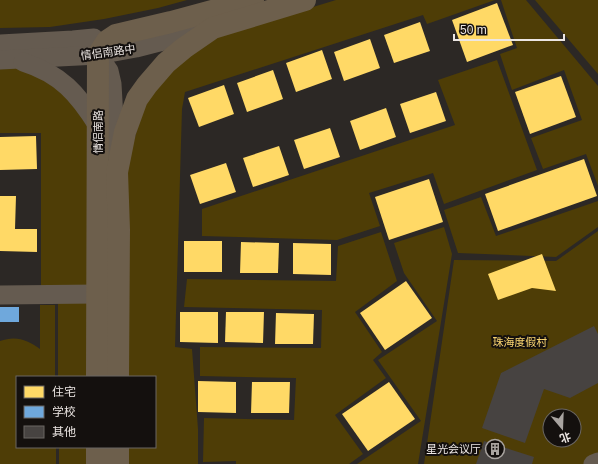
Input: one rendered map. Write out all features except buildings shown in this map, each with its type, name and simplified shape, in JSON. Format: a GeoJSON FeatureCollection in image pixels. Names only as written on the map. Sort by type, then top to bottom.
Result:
{"type":"FeatureCollection","features":[{"type":"Feature","properties":{"kind":"highway"},"geometry":{"type":"LineString","coordinates":[[98,55],[107,41],[116,35],[252,0]]}},
{"type":"Feature","properties":{"kind":"highway","name":"情侣南路"},"geometry":{"type":"LineString","coordinates":[[118,376],[119,230],[116,172],[125,132],[137,99],[166,63],[184,48],[213,28],[305,0]]}},
{"type":"Feature","properties":{"kind":"highway","name":"情侣南路"},"geometry":{"type":"LineString","coordinates":[[97,376],[98,55]]}},
{"type":"Feature","properties":{"kind":"highway"},"geometry":{"type":"LineString","coordinates":[[97,448],[97,464]]}},
{"type":"Feature","properties":{"kind":"highway"},"geometry":{"type":"LineString","coordinates":[[118,448],[118,464]]}},
{"type":"Feature","properties":{"kind":"street","name":"情侣南路中"},"geometry":{"type":"LineString","coordinates":[[7,60],[98,55],[136,48],[213,28]]}},
{"type":"Feature","properties":{"kind":"street","name":"情侣南路中"},"geometry":{"type":"LineString","coordinates":[[0,44],[82,40],[116,35]]}},
{"type":"Feature","properties":{"kind":"street"},"geometry":{"type":"LineString","coordinates":[[82,40],[98,55],[109,71],[112,84],[116,172]]}},
{"type":"Feature","properties":{"kind":"street"},"geometry":{"type":"LineString","coordinates":[[7,60],[41,68],[68,86],[84,104],[98,126]]}},
{"type":"Feature","properties":{"kind":"street"},"geometry":{"type":"LineString","coordinates":[[0,294],[98,294]]}},
{"type":"Feature","properties":{"kind":"street"},"geometry":{"type":"LineString","coordinates":[[593,464],[598,462]]}},
{"type":"Feature","properties":{"kind":"green space"},"geometry":{"type":"Polygon","coordinates":[[[0,0],[187,0],[158,8],[104,19],[50,27],[0,28],[0,0]]]}},
{"type":"Feature","properties":{"kind":"green space"},"geometry":{"type":"Polygon","coordinates":[[[336,0],[495,0],[427,24],[423,15],[185,92],[182,109],[175,347],[192,349],[198,429],[198,464],[127,464],[127,448],[156,448],[156,376],[126,376],[125,172],[143,109],[157,86],[178,64],[218,36],[336,0]]]}},
{"type":"Feature","properties":{"kind":"green space"},"geometry":{"type":"Polygon","coordinates":[[[501,0],[526,0],[598,86],[598,186],[586,154],[543,169],[531,138],[582,120],[564,70],[512,90],[500,54],[517,48],[501,0]]]}},
{"type":"Feature","properties":{"kind":"green space"},"geometry":{"type":"Polygon","coordinates":[[[535,0],[598,0],[598,74],[535,0]]]}},
{"type":"Feature","properties":{"kind":"green space"},"geometry":{"type":"Polygon","coordinates":[[[497,60],[537,170],[444,204],[433,173],[369,193],[380,226],[337,240],[202,236],[202,209],[455,125],[438,80],[497,60]]]}},
{"type":"Feature","properties":{"kind":"green space"},"geometry":{"type":"Polygon","coordinates":[[[0,63],[15,63],[71,94],[94,128],[92,288],[41,289],[41,133],[0,133],[0,63]]]}},
{"type":"Feature","properties":{"kind":"green space"},"geometry":{"type":"Polygon","coordinates":[[[481,197],[496,236],[598,201],[598,227],[556,257],[458,253],[444,210],[481,197]]]}},
{"type":"Feature","properties":{"kind":"green space"},"geometry":{"type":"Polygon","coordinates":[[[444,227],[452,254],[418,464],[357,464],[421,421],[378,360],[437,321],[404,273],[394,243],[444,227]]]}},
{"type":"Feature","properties":{"kind":"green space","name":"珠海度假村"},"geometry":{"type":"Polygon","coordinates":[[[598,231],[598,464],[424,464],[454,260],[556,261],[598,231]]]}},
{"type":"Feature","properties":{"kind":"green space"},"geometry":{"type":"Polygon","coordinates":[[[381,232],[397,281],[355,312],[382,352],[373,360],[386,378],[335,415],[363,454],[349,464],[236,464],[236,461],[203,462],[204,418],[294,420],[296,378],[200,376],[200,347],[321,348],[322,310],[184,307],[187,279],[336,281],[338,246],[381,232]]]}},
{"type":"Feature","properties":{"kind":"green space"},"geometry":{"type":"Polygon","coordinates":[[[58,299],[91,300],[91,376],[58,376],[58,299]]]}},
{"type":"Feature","properties":{"kind":"green space"},"geometry":{"type":"Polygon","coordinates":[[[40,305],[55,305],[55,376],[16,376],[16,448],[56,448],[56,464],[0,464],[0,341],[11,338],[22,339],[40,349],[40,305]]]}},
{"type":"Feature","properties":{"kind":"green space"},"geometry":{"type":"Polygon","coordinates":[[[59,448],[90,448],[90,464],[59,464],[59,448]]]}},
{"type":"Feature","properties":{"kind":"place","name":"星光会议厅"},"geometry":{"type":"Point","coordinates":[495,449]}}]}
